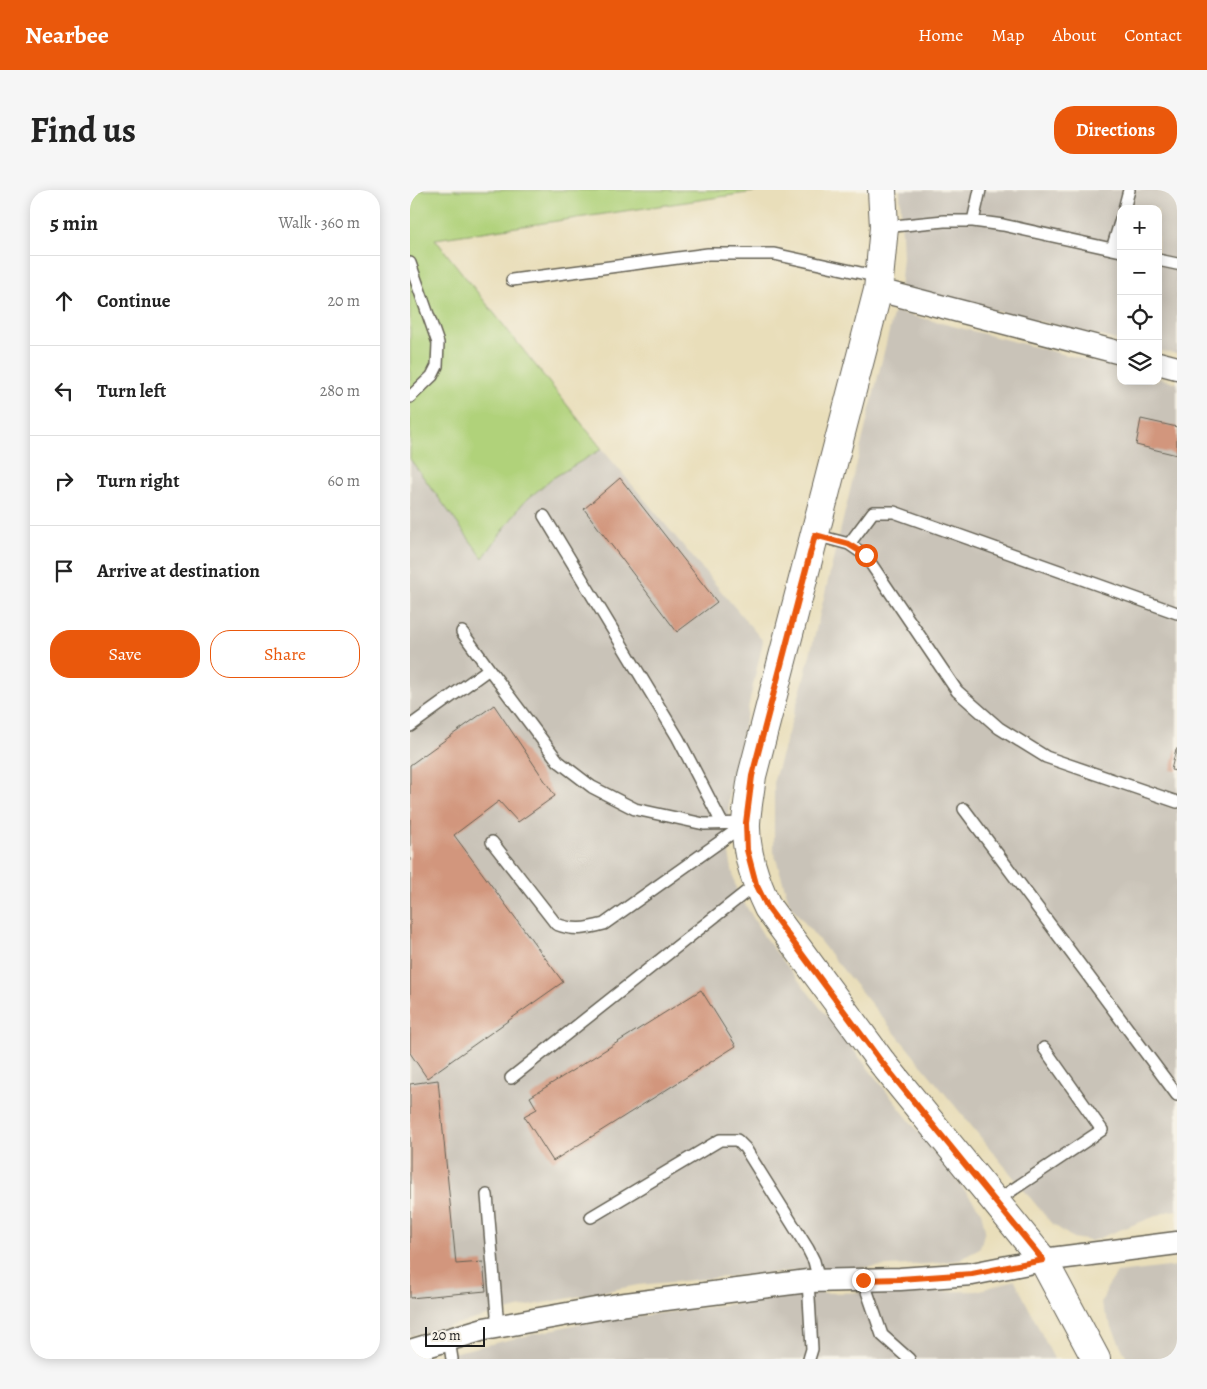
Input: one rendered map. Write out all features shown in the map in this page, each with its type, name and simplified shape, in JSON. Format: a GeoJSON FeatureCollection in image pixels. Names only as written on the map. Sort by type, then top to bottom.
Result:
{"type":"FeatureCollection","features":[{"type":"Feature","properties":{"kind":"street"},"geometry":{"type":"LineString","coordinates":[[882,190],[884,227],[879,284],[752,776],[734,823],[747,850],[756,884],[768,908],[880,1060],[1043,1260],[1096,1359]]}},
{"type":"Feature","properties":{"kind":"street"},"geometry":{"type":"LineString","coordinates":[[879,284],[1117,353]]}},
{"type":"Feature","properties":{"kind":"street"},"geometry":{"type":"LineString","coordinates":[[1162,364],[1177,368]]}},
{"type":"Feature","properties":{"kind":"street"},"geometry":{"type":"LineString","coordinates":[[410,1351],[451,1349],[498,1327],[618,1304],[814,1281],[900,1279],[972,1274],[1043,1260],[1177,1243]]}},
{"type":"Feature","properties":{"kind":"lane"},"geometry":{"type":"LineString","coordinates":[[973,221],[980,190]]}},
{"type":"Feature","properties":{"kind":"lane"},"geometry":{"type":"LineString","coordinates":[[1125,205],[1129,190]]}},
{"type":"Feature","properties":{"kind":"lane"},"geometry":{"type":"LineString","coordinates":[[884,227],[944,221],[973,221],[1002,225],[1116,250]]}},
{"type":"Feature","properties":{"kind":"lane"},"geometry":{"type":"LineString","coordinates":[[512,280],[708,254],[774,254],[879,284]]}},
{"type":"Feature","properties":{"kind":"lane"},"geometry":{"type":"LineString","coordinates":[[1162,261],[1177,264]]}},
{"type":"Feature","properties":{"kind":"lane"},"geometry":{"type":"LineString","coordinates":[[410,263],[438,343],[437,366],[432,376],[410,397]]}},
{"type":"Feature","properties":{"kind":"lane"},"geometry":{"type":"LineString","coordinates":[[848,544],[873,512],[894,512],[1177,612]]}},
{"type":"Feature","properties":{"kind":"lane"},"geometry":{"type":"LineString","coordinates":[[544,516],[678,738],[734,823]]}},
{"type":"Feature","properties":{"kind":"lane"},"geometry":{"type":"LineString","coordinates":[[815,535],[848,544],[866,555],[957,692],[999,728],[1046,757],[1177,802]]}},
{"type":"Feature","properties":{"kind":"lane"},"geometry":{"type":"LineString","coordinates":[[462,632],[558,761],[592,787],[635,809],[704,824],[734,823]]}},
{"type":"Feature","properties":{"kind":"lane"},"geometry":{"type":"LineString","coordinates":[[410,726],[489,668]]}},
{"type":"Feature","properties":{"kind":"lane"},"geometry":{"type":"LineString","coordinates":[[964,808],[1177,1095]]}},
{"type":"Feature","properties":{"kind":"lane"},"geometry":{"type":"LineString","coordinates":[[492,842],[556,924],[569,929],[589,928],[604,924],[734,823]]}},
{"type":"Feature","properties":{"kind":"lane"},"geometry":{"type":"LineString","coordinates":[[511,1078],[756,884]]}},
{"type":"Feature","properties":{"kind":"lane"},"geometry":{"type":"LineString","coordinates":[[996,1202],[1102,1130],[1044,1048]]}},
{"type":"Feature","properties":{"kind":"lane"},"geometry":{"type":"LineString","coordinates":[[591,1218],[720,1140],[737,1140],[745,1148],[814,1261],[812,1350],[809,1359]]}},
{"type":"Feature","properties":{"kind":"lane"},"geometry":{"type":"LineString","coordinates":[[487,1194],[498,1327]]}},
{"type":"Feature","properties":{"kind":"lane"},"geometry":{"type":"LineString","coordinates":[[863,1280],[882,1335],[909,1359]]}},
{"type":"Feature","properties":{"kind":"shaded area"},"geometry":{"type":"Polygon","coordinates":[[[900,190],[1177,190],[1177,354],[1162,351],[1162,205],[1117,205],[1117,340],[900,288],[903,257],[900,190]]]}},
{"type":"Feature","properties":{"kind":"shaded area"},"geometry":{"type":"Polygon","coordinates":[[[894,311],[1117,368],[1117,385],[1162,385],[1162,379],[1177,383],[1177,1210],[1169,1211],[1091,1241],[1073,1238],[1051,1223],[790,905],[774,852],[774,780],[804,679],[894,311]]]}},
{"type":"Feature","properties":{"kind":"shaded area"},"geometry":{"type":"Polygon","coordinates":[[[602,449],[763,641],[729,794],[728,849],[736,889],[765,938],[981,1211],[985,1230],[980,1248],[960,1260],[929,1264],[792,1271],[638,1285],[518,1308],[410,1336],[410,459],[483,557],[522,504],[551,479],[602,449]]]}},
{"type":"Feature","properties":{"kind":"shaded area"},"geometry":{"type":"Polygon","coordinates":[[[1177,1266],[1177,1359],[1127,1359],[1101,1304],[1107,1288],[1117,1273],[1177,1266]]]}},
{"type":"Feature","properties":{"kind":"shaded area"},"geometry":{"type":"Polygon","coordinates":[[[1015,1280],[1054,1359],[426,1359],[577,1324],[817,1293],[977,1291],[1015,1280]]]}},
{"type":"Feature","properties":{"kind":"green space"},"geometry":{"type":"Polygon","coordinates":[[[410,190],[767,190],[435,239],[602,449],[551,479],[522,504],[483,558],[410,459],[410,190]]]}},
{"type":"Feature","properties":{"kind":"building"},"geometry":{"type":"Polygon","coordinates":[[[1141,419],[1177,427],[1177,455],[1136,445],[1141,419]]]}},
{"type":"Feature","properties":{"kind":"building"},"geometry":{"type":"Polygon","coordinates":[[[620,478],[717,602],[677,632],[584,509],[620,478]]]}},
{"type":"Feature","properties":{"kind":"building"},"geometry":{"type":"Polygon","coordinates":[[[494,705],[555,796],[518,822],[499,801],[454,835],[563,982],[427,1078],[410,1053],[410,765],[494,705]]]}},
{"type":"Feature","properties":{"kind":"building"},"geometry":{"type":"Polygon","coordinates":[[[1177,749],[1177,771],[1171,770],[1177,749]]]}},
{"type":"Feature","properties":{"kind":"building"},"geometry":{"type":"Polygon","coordinates":[[[701,990],[736,1046],[553,1161],[524,1116],[537,1109],[530,1097],[701,990]]]}},
{"type":"Feature","properties":{"kind":"building"},"geometry":{"type":"Polygon","coordinates":[[[438,1080],[456,1264],[483,1262],[486,1291],[410,1298],[410,1084],[438,1080]]]}},
{"type":"Feature","properties":{"kind":"route"},"geometry":{"type":"LineString","coordinates":[[863,1280],[972,1274],[1043,1260],[880,1060],[768,908],[756,884],[747,850],[746,823],[752,776],[815,535],[848,544],[866,555]]}}]}
